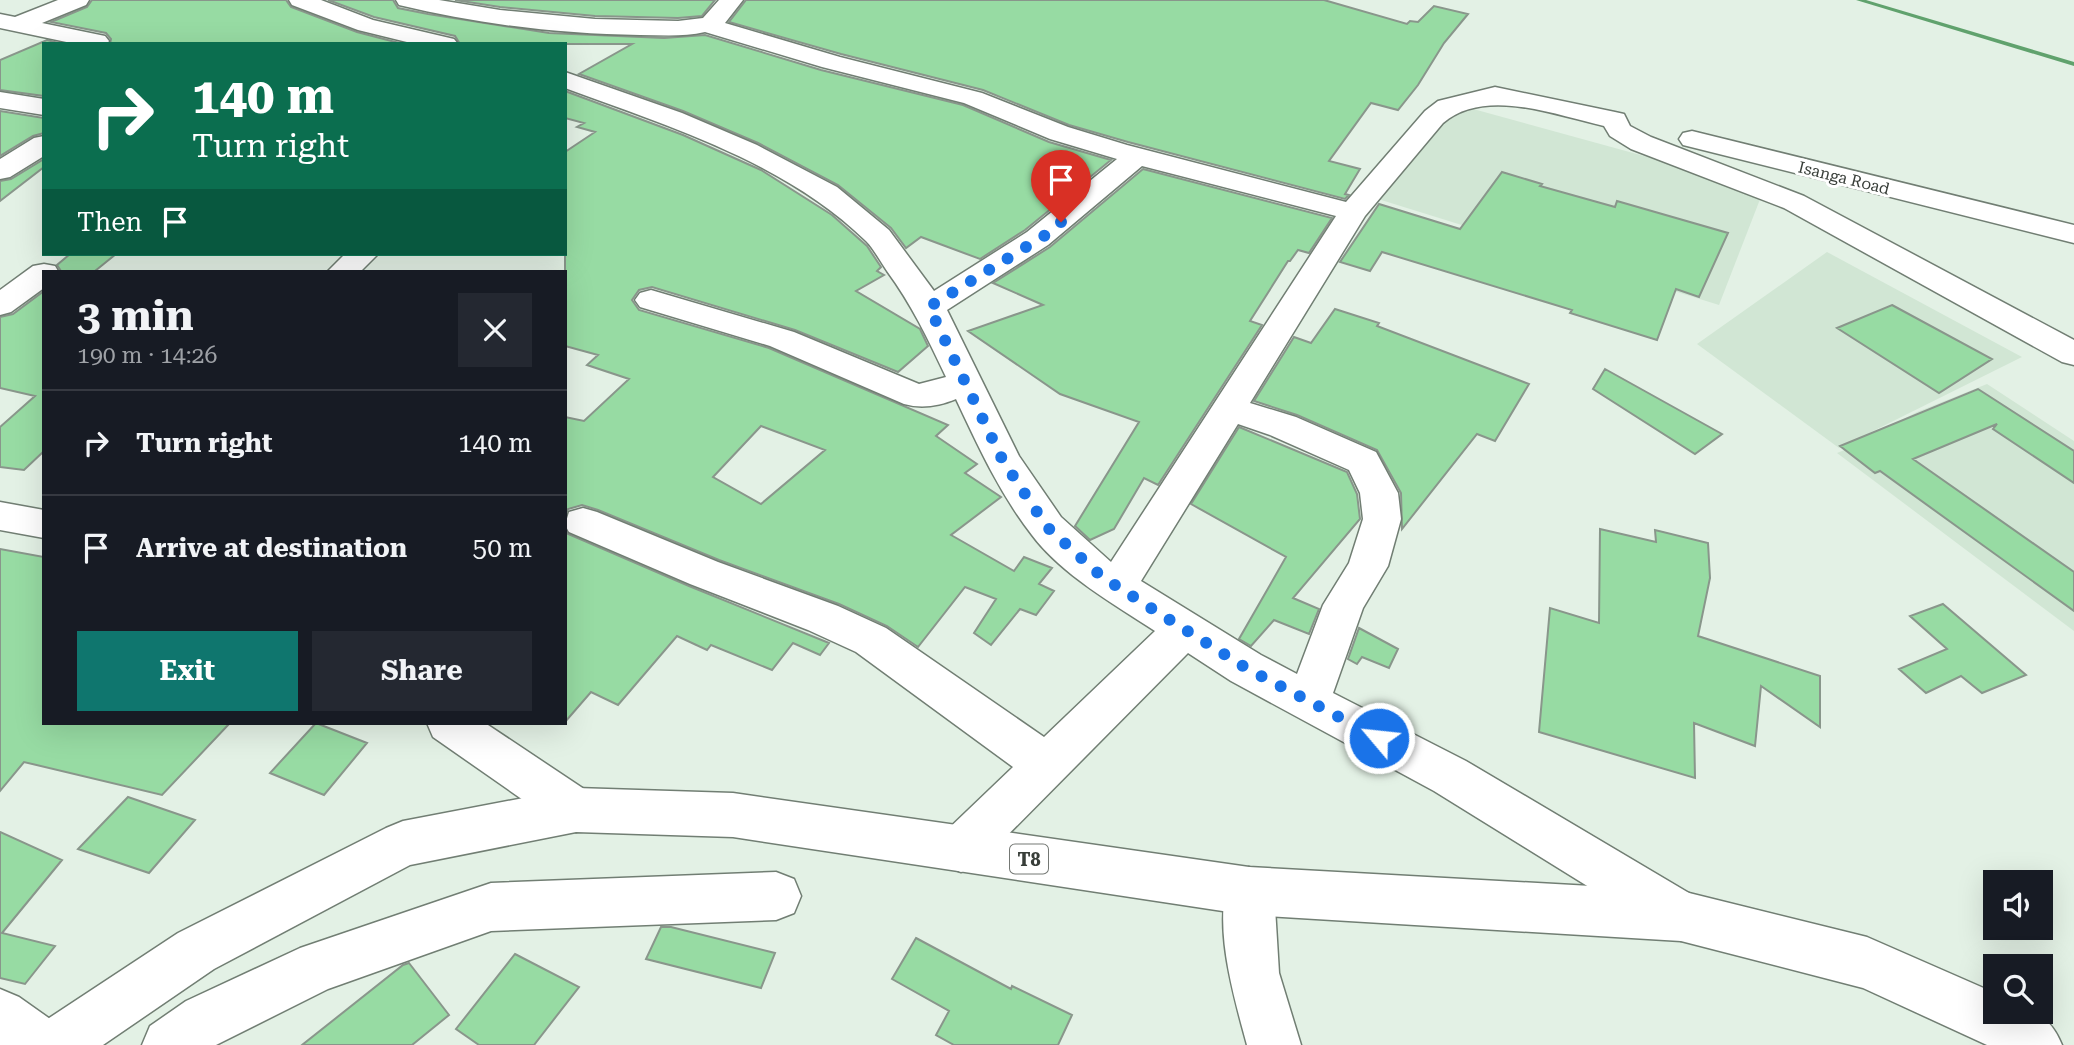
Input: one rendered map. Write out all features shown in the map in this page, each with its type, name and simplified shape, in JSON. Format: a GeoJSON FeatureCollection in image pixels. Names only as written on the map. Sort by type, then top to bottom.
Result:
{"type":"FeatureCollection","features":[{"type":"Feature","properties":{"kind":"main road"},"geometry":{"type":"LineString","coordinates":[[7,23],[78,0]]}},
{"type":"Feature","properties":{"kind":"main road"},"geometry":{"type":"LineString","coordinates":[[300,0],[366,25],[438,42]]}},
{"type":"Feature","properties":{"kind":"main road"},"geometry":{"type":"LineString","coordinates":[[335,12],[358,0]]}},
{"type":"Feature","properties":{"kind":"main road"},"geometry":{"type":"LineString","coordinates":[[407,0],[558,24],[640,28],[718,8],[831,62],[973,98],[1059,133],[1136,156],[1353,212]]}},
{"type":"Feature","properties":{"kind":"main road"},"geometry":{"type":"LineString","coordinates":[[7,23],[97,41]]}},
{"type":"Feature","properties":{"kind":"main road"},"geometry":{"type":"LineString","coordinates":[[344,42],[366,25]]}},
{"type":"Feature","properties":{"kind":"main road"},"geometry":{"type":"LineString","coordinates":[[572,89],[673,119],[747,151],[827,192],[878,236],[929,307],[1003,461],[1047,527],[1101,576],[1246,668],[1450,776],[1681,916]]}},
{"type":"Feature","properties":{"kind":"main road","name":"Isanga Road"},"geometry":{"type":"LineString","coordinates":[[1117,586],[1353,212],[1447,106],[1494,94],[1615,120],[2074,234]]}},
{"type":"Feature","properties":{"kind":"main road"},"geometry":{"type":"LineString","coordinates":[[0,100],[42,107]]}},
{"type":"Feature","properties":{"kind":"main road"},"geometry":{"type":"LineString","coordinates":[[1615,120],[1619,130],[1641,143],[1794,202],[2074,354]]}},
{"type":"Feature","properties":{"kind":"main road"},"geometry":{"type":"LineString","coordinates":[[0,171],[42,145]]}},
{"type":"Feature","properties":{"kind":"main road"},"geometry":{"type":"LineString","coordinates":[[929,307],[1047,234],[1136,156]]}},
{"type":"Feature","properties":{"kind":"main road"},"geometry":{"type":"LineString","coordinates":[[48,270],[68,256]]}},
{"type":"Feature","properties":{"kind":"main road"},"geometry":{"type":"LineString","coordinates":[[344,270],[361,256]]}},
{"type":"Feature","properties":{"kind":"main road"},"geometry":{"type":"LineString","coordinates":[[0,305],[42,274]]}},
{"type":"Feature","properties":{"kind":"main road"},"geometry":{"type":"LineString","coordinates":[[652,300],[782,339],[916,396],[936,394],[964,383]]}},
{"type":"Feature","properties":{"kind":"main road"},"geometry":{"type":"LineString","coordinates":[[1228,408],[1309,436],[1363,461],[1379,493],[1381,519],[1368,566],[1344,605],[1308,701]]}},
{"type":"Feature","properties":{"kind":"main road"},"geometry":{"type":"LineString","coordinates":[[0,516],[42,524]]}},
{"type":"Feature","properties":{"kind":"main road"},"geometry":{"type":"LineString","coordinates":[[583,522],[704,573],[823,618],[871,640],[1047,765]]}},
{"type":"Feature","properties":{"kind":"main road"},"geometry":{"type":"LineString","coordinates":[[961,849],[1185,629]]}},
{"type":"Feature","properties":{"kind":"main road"},"geometry":{"type":"LineString","coordinates":[[452,725],[576,810]]}},
{"type":"Feature","properties":{"kind":"main road","name":"T8"},"geometry":{"type":"LineString","coordinates":[[56,1045],[196,951],[403,844],[576,810],[733,815],[1249,891],[1681,916],[1867,963],[2005,1025],[2035,1045]]}},
{"type":"Feature","properties":{"kind":"main road"},"geometry":{"type":"LineString","coordinates":[[1249,891],[1253,973],[1274,1045]]}},
{"type":"Feature","properties":{"kind":"main road"},"geometry":{"type":"LineString","coordinates":[[169,1045],[205,1020],[318,966],[491,907],[776,896]]}},
{"type":"Feature","properties":{"kind":"main road"},"geometry":{"type":"LineString","coordinates":[[0,1016],[41,1045]]}},
{"type":"Feature","properties":{"kind":"shaded area"},"geometry":{"type":"Polygon","coordinates":[[[1455,104],[1764,189],[1719,305],[1378,199],[1455,104]]]}},
{"type":"Feature","properties":{"kind":"shaded area"},"geometry":{"type":"Polygon","coordinates":[[[1827,252],[2022,357],[1839,448],[1697,344],[1827,252]]]}},
{"type":"Feature","properties":{"kind":"shaded area"},"geometry":{"type":"Polygon","coordinates":[[[1987,384],[2074,441],[2074,631],[1837,453],[1882,435],[1886,428],[1917,412],[1987,384]]]}},
{"type":"Feature","properties":{"kind":"building"},"geometry":{"type":"Polygon","coordinates":[[[92,0],[286,0],[291,7],[357,32],[395,42],[110,42],[106,33],[51,22],[87,7],[92,0]]]}},
{"type":"Feature","properties":{"kind":"building"},"geometry":{"type":"Polygon","coordinates":[[[328,0],[393,0],[398,8],[549,33],[664,38],[705,35],[821,70],[963,105],[1049,142],[1111,160],[1025,230],[980,259],[921,237],[906,248],[891,228],[838,185],[758,143],[683,111],[579,74],[632,44],[459,42],[455,36],[374,17],[328,0]]]}},
{"type":"Feature","properties":{"kind":"building"},"geometry":{"type":"Polygon","coordinates":[[[455,0],[715,0],[702,16],[678,18],[595,16],[455,0]]]}},
{"type":"Feature","properties":{"kind":"building"},"geometry":{"type":"Polygon","coordinates":[[[746,0],[1324,0],[1407,24],[1410,21],[1418,22],[1434,6],[1468,14],[1444,43],[1418,85],[1398,110],[1371,103],[1329,161],[1360,169],[1345,194],[1349,195],[1345,199],[1128,142],[1069,125],[983,90],[729,22],[746,0]]]}},
{"type":"Feature","properties":{"kind":"building"},"geometry":{"type":"Polygon","coordinates":[[[42,42],[42,96],[0,90],[0,60],[42,42]]]}},
{"type":"Feature","properties":{"kind":"building"},"geometry":{"type":"Polygon","coordinates":[[[567,92],[683,135],[761,170],[832,215],[867,246],[881,267],[877,271],[884,275],[856,291],[920,329],[928,346],[898,372],[795,330],[652,287],[639,290],[632,300],[639,310],[769,348],[948,425],[936,436],[977,464],[965,473],[1001,497],[951,535],[1014,571],[1024,557],[1052,568],[1039,584],[1054,591],[1036,615],[1020,609],[991,645],[974,633],[996,599],[965,587],[918,647],[887,626],[839,604],[719,560],[598,510],[582,505],[567,511],[567,417],[584,421],[629,379],[587,365],[598,355],[567,347],[567,151],[595,132],[577,127],[584,123],[567,119],[567,92]],[[761,426],[713,477],[761,504],[825,450],[761,426]]]}},
{"type":"Feature","properties":{"kind":"building"},"geometry":{"type":"Polygon","coordinates":[[[0,111],[42,118],[42,134],[0,156],[0,111]]]}},
{"type":"Feature","properties":{"kind":"building"},"geometry":{"type":"Polygon","coordinates":[[[42,160],[42,169],[0,201],[0,181],[11,179],[42,160]]]}},
{"type":"Feature","properties":{"kind":"building"},"geometry":{"type":"Polygon","coordinates":[[[1143,169],[1332,218],[1309,253],[1298,250],[1288,261],[1250,321],[1262,325],[1158,485],[1144,478],[1114,529],[1090,540],[1075,526],[1139,422],[1060,394],[968,331],[1043,305],[993,283],[1050,247],[1143,169]]]}},
{"type":"Feature","properties":{"kind":"building"},"geometry":{"type":"Polygon","coordinates":[[[1502,172],[1542,184],[1540,186],[1615,207],[1617,201],[1728,233],[1699,297],[1676,289],[1657,340],[1570,313],[1572,310],[1382,252],[1370,271],[1340,262],[1379,204],[1460,229],[1502,172]]]}},
{"type":"Feature","properties":{"kind":"building"},"geometry":{"type":"Polygon","coordinates":[[[68,256],[114,256],[96,270],[60,270],[57,265],[68,256]]]}},
{"type":"Feature","properties":{"kind":"building"},"geometry":{"type":"Polygon","coordinates":[[[42,292],[42,453],[24,470],[0,467],[0,427],[35,396],[0,388],[0,317],[13,314],[42,292]]]}},
{"type":"Feature","properties":{"kind":"building"},"geometry":{"type":"Polygon","coordinates":[[[1892,305],[1992,359],[1939,393],[1837,328],[1892,305]]]}},
{"type":"Feature","properties":{"kind":"building"},"geometry":{"type":"Polygon","coordinates":[[[1335,309],[1379,323],[1377,326],[1529,384],[1495,441],[1477,434],[1402,529],[1401,493],[1377,450],[1297,415],[1254,401],[1294,337],[1311,343],[1335,309]]]}},
{"type":"Feature","properties":{"kind":"building"},"geometry":{"type":"Polygon","coordinates":[[[1605,369],[1722,434],[1695,454],[1593,389],[1605,369]]]}},
{"type":"Feature","properties":{"kind":"building"},"geometry":{"type":"Polygon","coordinates":[[[1978,389],[2074,451],[2074,483],[1993,429],[1997,424],[1913,459],[2074,572],[2074,611],[1880,471],[1875,473],[1840,446],[1978,389]]]}},
{"type":"Feature","properties":{"kind":"building"},"geometry":{"type":"Polygon","coordinates":[[[1239,427],[1347,472],[1357,494],[1360,519],[1293,598],[1319,609],[1309,634],[1274,620],[1251,646],[1239,639],[1286,557],[1191,504],[1239,427]]]}},
{"type":"Feature","properties":{"kind":"building"},"geometry":{"type":"Polygon","coordinates":[[[1600,529],[1656,542],[1655,530],[1708,543],[1710,578],[1698,636],[1820,676],[1820,727],[1761,686],[1755,746],[1694,723],[1695,778],[1539,732],[1550,608],[1599,623],[1600,529]]]}},
{"type":"Feature","properties":{"kind":"building"},"geometry":{"type":"Polygon","coordinates":[[[567,533],[829,643],[820,655],[793,643],[772,670],[711,645],[707,650],[677,636],[618,705],[591,692],[567,720],[567,533]]]}},
{"type":"Feature","properties":{"kind":"building"},"geometry":{"type":"Polygon","coordinates":[[[0,549],[42,557],[42,725],[228,725],[162,795],[24,762],[0,791],[0,549]]]}},
{"type":"Feature","properties":{"kind":"building"},"geometry":{"type":"Polygon","coordinates":[[[1943,604],[2026,675],[1982,693],[1961,676],[1926,693],[1899,669],[1947,649],[1910,616],[1943,604]]]}},
{"type":"Feature","properties":{"kind":"building"},"geometry":{"type":"Polygon","coordinates":[[[1359,628],[1398,649],[1389,668],[1362,657],[1357,664],[1348,659],[1359,628]]]}},
{"type":"Feature","properties":{"kind":"building"},"geometry":{"type":"Polygon","coordinates":[[[314,725],[321,725],[367,743],[324,795],[270,773],[314,725]]]}},
{"type":"Feature","properties":{"kind":"building"},"geometry":{"type":"Polygon","coordinates":[[[128,797],[195,820],[149,873],[78,849],[128,797]]]}},
{"type":"Feature","properties":{"kind":"building"},"geometry":{"type":"Polygon","coordinates":[[[0,832],[62,860],[2,933],[55,946],[25,984],[0,978],[0,832]]]}},
{"type":"Feature","properties":{"kind":"building"},"geometry":{"type":"Polygon","coordinates":[[[661,927],[671,927],[775,953],[761,988],[646,959],[661,927]]]}},
{"type":"Feature","properties":{"kind":"building"},"geometry":{"type":"Polygon","coordinates":[[[916,938],[1011,989],[1012,986],[1072,1015],[1058,1045],[954,1045],[936,1035],[949,1011],[892,979],[916,938]]]}},
{"type":"Feature","properties":{"kind":"building"},"geometry":{"type":"Polygon","coordinates":[[[515,954],[579,987],[534,1045],[479,1045],[456,1029],[515,954]]]}},
{"type":"Feature","properties":{"kind":"building"},"geometry":{"type":"Polygon","coordinates":[[[409,963],[449,1015],[412,1045],[302,1045],[403,965],[409,963]]]}},
{"type":"Feature","properties":{"kind":"waterway"},"geometry":{"type":"LineString","coordinates":[[1859,0],[2074,64]]}},
{"type":"Feature","properties":{"kind":"route"},"geometry":{"type":"LineString","coordinates":[[1061,222],[1047,234],[957,292],[929,307],[1003,461],[1047,527],[1101,576],[1246,668],[1379,738]]}}]}
